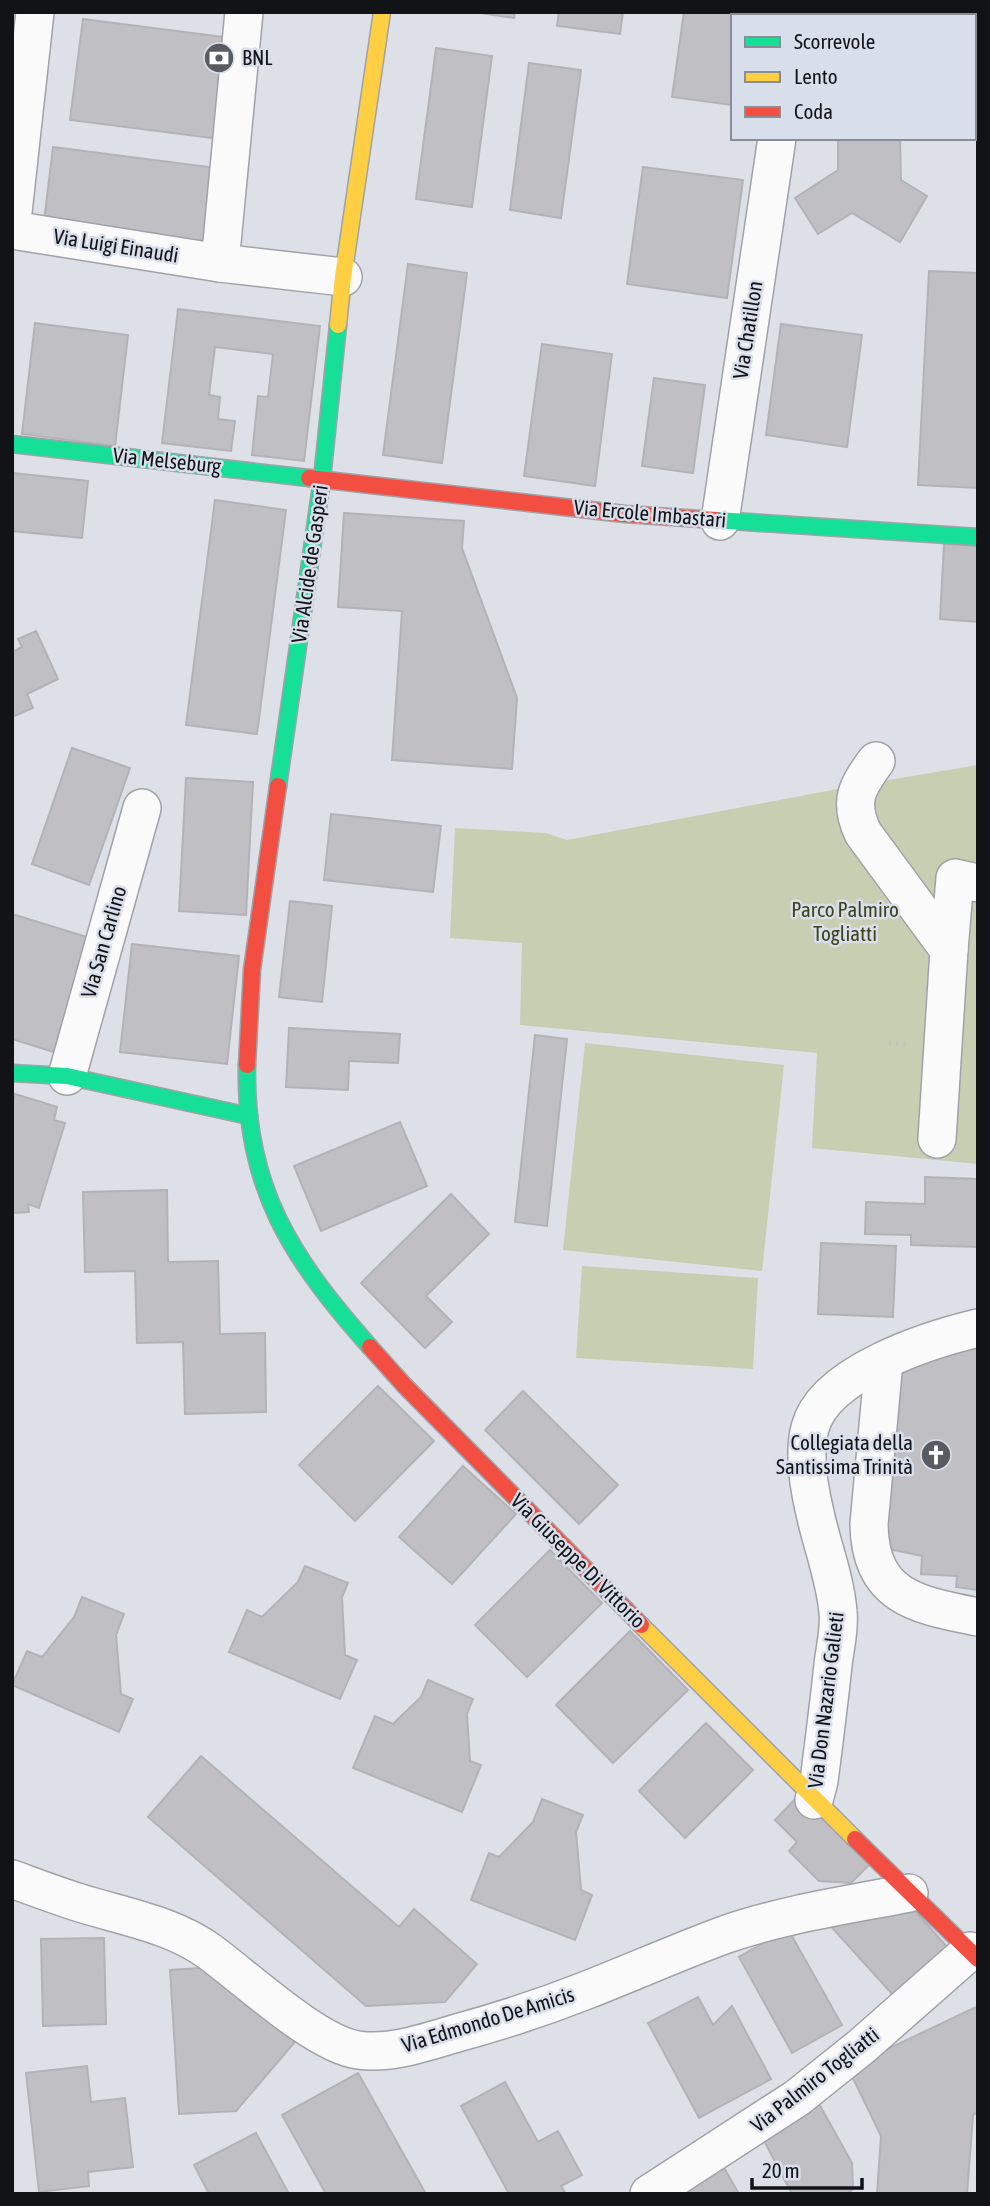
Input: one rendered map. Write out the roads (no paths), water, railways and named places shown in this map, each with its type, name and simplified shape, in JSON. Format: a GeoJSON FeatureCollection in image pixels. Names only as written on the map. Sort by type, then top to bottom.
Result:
{"type":"FeatureCollection","features":[{"type":"Feature","properties":{"kind":"street"},"geometry":{"type":"LineString","coordinates":[[12,221],[35,12]]}},
{"type":"Feature","properties":{"kind":"street"},"geometry":{"type":"LineString","coordinates":[[220,263],[244,12]]}},
{"type":"Feature","properties":{"kind":"street","name":"Via Alcide de Gasperi"},"geometry":{"type":"LineString","coordinates":[[249,1116],[248,1050],[256,942],[322,478],[343,277],[382,12]]}},
{"type":"Feature","properties":{"kind":"street","name":"Via Chatillon"},"geometry":{"type":"LineString","coordinates":[[720,521],[777,140]]}},
{"type":"Feature","properties":{"kind":"street","name":"Via Luigi Einaudi"},"geometry":{"type":"LineString","coordinates":[[12,230],[220,263],[343,277]]}},
{"type":"Feature","properties":{"kind":"street","name":"Via Melseburg"},"geometry":{"type":"LineString","coordinates":[[12,444],[322,478]]}},
{"type":"Feature","properties":{"kind":"street","name":"Via Ercole Imbastari"},"geometry":{"type":"LineString","coordinates":[[322,478],[625,514],[978,537]]}},
{"type":"Feature","properties":{"kind":"street"},"geometry":{"type":"LineString","coordinates":[[876,761],[856,791],[855,805],[859,823],[863,833],[949,950]]}},
{"type":"Feature","properties":{"kind":"street","name":"Via San Carlino"},"geometry":{"type":"LineString","coordinates":[[67,1076],[142,808]]}},
{"type":"Feature","properties":{"kind":"street"},"geometry":{"type":"LineString","coordinates":[[937,1139],[955,878],[978,883]]}},
{"type":"Feature","properties":{"kind":"street"},"geometry":{"type":"LineString","coordinates":[[12,1073],[67,1076],[249,1116]]}},
{"type":"Feature","properties":{"kind":"street","name":"Via Giuseppe Di Vittorio"},"geometry":{"type":"LineString","coordinates":[[249,1116],[258,1175],[271,1210],[303,1265],[350,1325],[404,1385],[814,1800],[974,1955]]}},
{"type":"Feature","properties":{"kind":"street","name":"Via Don Nazario Galieti"},"geometry":{"type":"LineString","coordinates":[[814,1800],[819,1781],[839,1616],[832,1574],[813,1503],[807,1452],[808,1436],[816,1415],[832,1394],[862,1373],[935,1340],[978,1328]]}},
{"type":"Feature","properties":{"kind":"street"},"geometry":{"type":"LineString","coordinates":[[884,1361],[869,1524],[871,1550],[886,1579],[906,1598],[928,1608],[978,1617]]}},
{"type":"Feature","properties":{"kind":"street","name":"Via Edmondo De Amicis"},"geometry":{"type":"LineString","coordinates":[[12,1879],[179,1935],[209,1951],[322,2036],[346,2047],[367,2050],[392,2050],[414,2045],[521,2014],[705,1942],[752,1927],[803,1913],[909,1893]]}},
{"type":"Feature","properties":{"kind":"street","name":"Via Palmiro Togliatti"},"geometry":{"type":"LineString","coordinates":[[649,2194],[797,2098],[974,1955]]}},
{"type":"Feature","properties":{"kind":"place","name":"BNL"},"geometry":{"type":"Point","coordinates":[219,58]}},
{"type":"Feature","properties":{"kind":"place","name":"Collegiata della Santissima Trinità"},"geometry":{"type":"Point","coordinates":[936,1455]}},
{"type":"Feature","properties":{"kind":"park label","name":"Parco Palmiro Togliatti"},"geometry":{"type":"Point","coordinates":[845,922]}}]}
